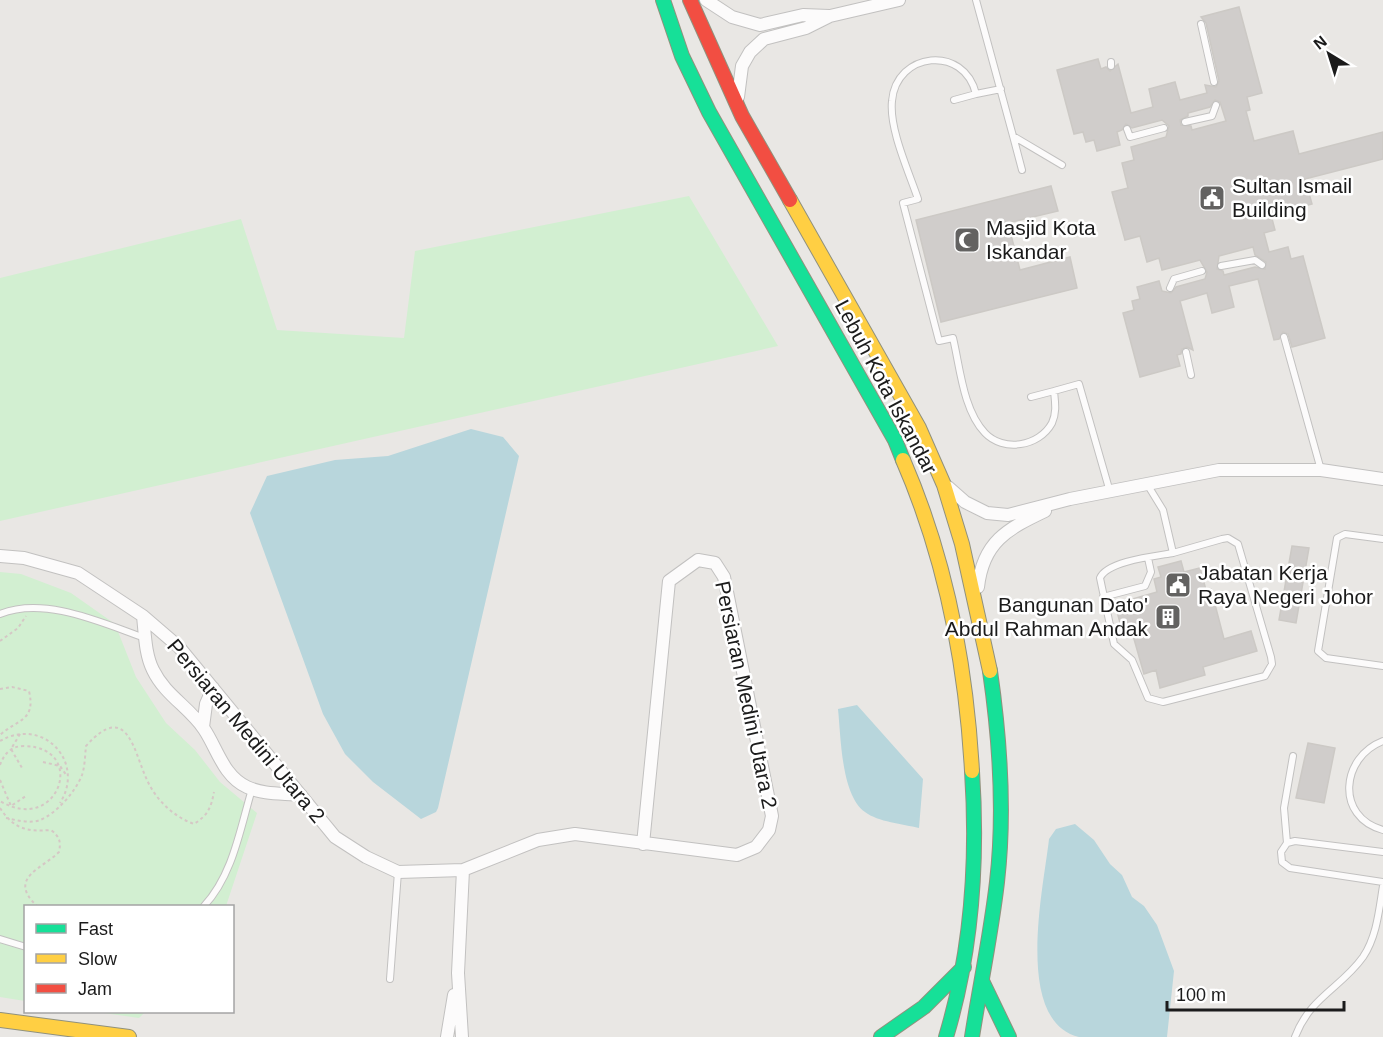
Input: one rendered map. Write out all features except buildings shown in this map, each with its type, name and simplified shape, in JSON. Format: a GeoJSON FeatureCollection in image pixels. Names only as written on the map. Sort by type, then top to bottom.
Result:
{"type":"FeatureCollection","features":[{"type":"Feature","properties":{"kind":"main road","name":"Lebuh Kota Iskandar"},"geometry":{"type":"LineString","coordinates":[[663,0],[682,56],[709,112],[895,440],[920,495],[939,552],[961,655],[970,714],[974,792],[974,880],[965,966],[946,1037]]}},
{"type":"Feature","properties":{"kind":"main road","name":"Lebuh Kota Iskandar"},"geometry":{"type":"LineString","coordinates":[[690,0],[742,116],[919,428],[945,485],[987,650],[996,712],[1000,791],[998,881],[972,1037]]}},
{"type":"Feature","properties":{"kind":"main road"},"geometry":{"type":"LineString","coordinates":[[881,1037],[924,1007],[965,966]]}},
{"type":"Feature","properties":{"kind":"main road"},"geometry":{"type":"LineString","coordinates":[[982,981],[1009,1037]]}},
{"type":"Feature","properties":{"kind":"main road"},"geometry":{"type":"LineString","coordinates":[[0,1020],[129,1037]]}},
{"type":"Feature","properties":{"kind":"street"},"geometry":{"type":"LineString","coordinates":[[706,0],[732,17],[760,25],[803,15],[830,16]]}},
{"type":"Feature","properties":{"kind":"street"},"geometry":{"type":"LineString","coordinates":[[742,116],[738,84],[750,52],[764,39],[806,28],[830,16],[899,0]]}},
{"type":"Feature","properties":{"kind":"street"},"geometry":{"type":"LineString","coordinates":[[945,485],[965,501],[987,513],[1008,515],[1070,499],[1219,470],[1321,470],[1383,480]]}},
{"type":"Feature","properties":{"kind":"street"},"geometry":{"type":"LineString","coordinates":[[976,605],[979,576],[988,551],[998,537],[1012,527],[1070,499]]}},
{"type":"Feature","properties":{"kind":"street","name":"Persiaran Medini Utara 2"},"geometry":{"type":"LineString","coordinates":[[0,556],[24,558],[78,573],[143,616],[179,647],[334,837],[366,857],[398,872],[464,870],[538,840],[575,834],[643,844],[737,855],[756,847],[769,830],[772,816],[724,577],[715,563],[698,560],[669,581],[643,844]]}},
{"type":"Feature","properties":{"kind":"street"},"geometry":{"type":"LineString","coordinates":[[143,616],[145,638],[153,670],[164,687],[203,727],[226,769],[235,779],[253,789],[272,794],[301,795]]}},
{"type":"Feature","properties":{"kind":"street"},"geometry":{"type":"LineString","coordinates":[[203,727],[206,704],[213,688]]}},
{"type":"Feature","properties":{"kind":"street"},"geometry":{"type":"LineString","coordinates":[[447,1037],[458,973],[464,870]]}},
{"type":"Feature","properties":{"kind":"street"},"geometry":{"type":"LineString","coordinates":[[458,973],[462,1037]]}},
{"type":"Feature","properties":{"kind":"lane"},"geometry":{"type":"LineString","coordinates":[[976,0],[1022,170]]}},
{"type":"Feature","properties":{"kind":"lane"},"geometry":{"type":"LineString","coordinates":[[1201,24],[1214,82]]}},
{"type":"Feature","properties":{"kind":"lane"},"geometry":{"type":"LineString","coordinates":[[976,94],[972,81],[962,69],[938,59],[925,60],[899,78],[891,103],[894,125],[918,199],[903,204],[939,341],[953,338],[972,414],[984,432],[994,440],[1019,445],[1045,432],[1056,411],[1054,391]]}},
{"type":"Feature","properties":{"kind":"lane"},"geometry":{"type":"LineString","coordinates":[[954,100],[1000,89]]}},
{"type":"Feature","properties":{"kind":"lane"},"geometry":{"type":"LineString","coordinates":[[1185,122],[1212,116],[1216,105]]}},
{"type":"Feature","properties":{"kind":"lane"},"geometry":{"type":"LineString","coordinates":[[1127,129],[1130,136],[1164,128]]}},
{"type":"Feature","properties":{"kind":"lane"},"geometry":{"type":"LineString","coordinates":[[1013,136],[1062,165]]}},
{"type":"Feature","properties":{"kind":"lane"},"geometry":{"type":"LineString","coordinates":[[1221,266],[1255,260],[1262,265]]}},
{"type":"Feature","properties":{"kind":"lane"},"geometry":{"type":"LineString","coordinates":[[1170,288],[1174,279],[1202,271]]}},
{"type":"Feature","properties":{"kind":"lane"},"geometry":{"type":"LineString","coordinates":[[1284,337],[1321,470]]}},
{"type":"Feature","properties":{"kind":"lane"},"geometry":{"type":"LineString","coordinates":[[1186,352],[1191,375]]}},
{"type":"Feature","properties":{"kind":"lane"},"geometry":{"type":"LineString","coordinates":[[1031,397],[1079,384],[1110,492]]}},
{"type":"Feature","properties":{"kind":"lane"},"geometry":{"type":"LineString","coordinates":[[1146,483],[1163,510],[1173,553]]}},
{"type":"Feature","properties":{"kind":"lane"},"geometry":{"type":"LineString","coordinates":[[1383,539],[1345,534],[1337,538],[1318,648],[1320,654],[1326,658],[1383,666],[1383,659]]}},
{"type":"Feature","properties":{"kind":"lane"},"geometry":{"type":"LineString","coordinates":[[1222,539],[1234,540],[1238,544],[1271,657],[1272,664],[1265,676],[1163,702],[1152,701],[1145,693],[1132,660],[1114,644],[1100,578],[1106,569],[1148,558],[1222,539]]}},
{"type":"Feature","properties":{"kind":"lane"},"geometry":{"type":"LineString","coordinates":[[1103,597],[1145,585],[1151,572],[1148,558]]}},
{"type":"Feature","properties":{"kind":"lane"},"geometry":{"type":"LineString","coordinates":[[0,614],[30,608],[94,620],[145,638]]}},
{"type":"Feature","properties":{"kind":"lane"},"geometry":{"type":"LineString","coordinates":[[1383,741],[1372,745],[1355,762],[1349,784],[1350,795],[1360,816],[1368,824],[1383,830]]}},
{"type":"Feature","properties":{"kind":"lane"},"geometry":{"type":"LineString","coordinates":[[1287,843],[1284,808],[1293,756]]}},
{"type":"Feature","properties":{"kind":"lane"},"geometry":{"type":"LineString","coordinates":[[205,905],[226,870],[253,789]]}},
{"type":"Feature","properties":{"kind":"lane"},"geometry":{"type":"LineString","coordinates":[[1294,1037],[1312,1005],[1353,969],[1364,956],[1376,927],[1383,884],[1290,868],[1281,858],[1282,847],[1294,841],[1383,852]]}},
{"type":"Feature","properties":{"kind":"lane"},"geometry":{"type":"LineString","coordinates":[[390,979],[398,872]]}},
{"type":"Feature","properties":{"kind":"lane"},"geometry":{"type":"LineString","coordinates":[[0,939],[24,945]]}},
{"type":"Feature","properties":{"kind":"path"},"geometry":{"type":"LineString","coordinates":[[0,640],[18,628],[30,608]]}},
{"type":"Feature","properties":{"kind":"path"},"geometry":{"type":"LineString","coordinates":[[0,689],[25,689],[29,691],[31,701],[30,713],[26,719],[10,726],[0,735]]}},
{"type":"Feature","properties":{"kind":"path"},"geometry":{"type":"LineString","coordinates":[[6,818],[24,822],[40,820],[57,807],[72,793],[82,774],[86,746],[107,729],[121,729],[131,737],[147,780],[164,804],[182,820],[194,824],[204,818],[210,811],[214,792]]}},
{"type":"Feature","properties":{"kind":"path"},"geometry":{"type":"LineString","coordinates":[[0,765],[21,732]]}},
{"type":"Feature","properties":{"kind":"path"},"geometry":{"type":"LineString","coordinates":[[0,741],[21,732],[43,735],[65,761],[68,777],[65,795],[57,807]]}},
{"type":"Feature","properties":{"kind":"path"},"geometry":{"type":"LineString","coordinates":[[11,749],[20,746],[41,747],[54,756],[68,777]]}},
{"type":"Feature","properties":{"kind":"path"},"geometry":{"type":"LineString","coordinates":[[11,749],[22,768]]}},
{"type":"Feature","properties":{"kind":"path"},"geometry":{"type":"LineString","coordinates":[[43,762],[60,766]]}},
{"type":"Feature","properties":{"kind":"path"},"geometry":{"type":"LineString","coordinates":[[0,801],[11,806],[37,808],[50,803],[59,787],[60,766]]}},
{"type":"Feature","properties":{"kind":"path"},"geometry":{"type":"LineString","coordinates":[[0,780],[11,806]]}},
{"type":"Feature","properties":{"kind":"path"},"geometry":{"type":"LineString","coordinates":[[11,806],[26,796]]}},
{"type":"Feature","properties":{"kind":"path"},"geometry":{"type":"LineString","coordinates":[[0,808],[17,829],[33,832],[51,830],[58,835],[61,843],[59,852],[32,870],[26,882],[27,894],[36,905]]}},
{"type":"Feature","properties":{"kind":"green space"},"geometry":{"type":"Polygon","coordinates":[[[689,196],[778,346],[0,521],[0,278],[241,219],[277,330],[404,338],[415,251],[689,196]]]}},
{"type":"Feature","properties":{"kind":"green space"},"geometry":{"type":"Polygon","coordinates":[[[0,572],[21,574],[71,593],[115,624],[136,677],[166,723],[195,750],[220,782],[257,813],[226,905],[24,905],[24,1001],[0,997],[0,572]]]}},
{"type":"Feature","properties":{"kind":"green space"},"geometry":{"type":"Polygon","coordinates":[[[104,1013],[144,1013],[139,1018],[104,1013]]]}},
{"type":"Feature","properties":{"kind":"water"},"geometry":{"type":"Polygon","coordinates":[[[471,429],[503,437],[519,456],[438,808],[436,812],[421,819],[373,782],[345,754],[323,714],[250,513],[267,476],[335,460],[388,456],[471,429]]]}},
{"type":"Feature","properties":{"kind":"water"},"geometry":{"type":"Polygon","coordinates":[[[857,705],[923,779],[919,828],[870,815],[857,804],[851,793],[844,765],[838,709],[857,705]]]}},
{"type":"Feature","properties":{"kind":"water"},"geometry":{"type":"Polygon","coordinates":[[[1075,824],[1094,840],[1110,864],[1122,875],[1132,897],[1144,906],[1157,925],[1174,971],[1167,1037],[1079,1037],[1059,1026],[1046,1006],[1039,980],[1037,950],[1049,839],[1056,829],[1075,824]]]}},
{"type":"Feature","properties":{"kind":"traffic: fast"},"geometry":{"type":"LineString","coordinates":[[663,0],[682,56],[709,112],[895,440],[903,460]]}},
{"type":"Feature","properties":{"kind":"traffic: fast"},"geometry":{"type":"LineString","coordinates":[[972,1037],[992,921],[1001,830],[1000,776],[990,671]]}},
{"type":"Feature","properties":{"kind":"traffic: fast"},"geometry":{"type":"LineString","coordinates":[[946,1037],[962,972],[971,906],[974,838],[972,771]]}},
{"type":"Feature","properties":{"kind":"traffic: fast"},"geometry":{"type":"LineString","coordinates":[[881,1037],[924,1007],[964,967]]}},
{"type":"Feature","properties":{"kind":"traffic: fast"},"geometry":{"type":"LineString","coordinates":[[982,981],[1009,1037]]}},
{"type":"Feature","properties":{"kind":"traffic: slow"},"geometry":{"type":"LineString","coordinates":[[790,200],[919,428],[944,485],[962,544],[990,671]]}},
{"type":"Feature","properties":{"kind":"traffic: slow"},"geometry":{"type":"LineString","coordinates":[[903,460],[931,535],[951,612],[965,691],[972,771]]}},
{"type":"Feature","properties":{"kind":"traffic: slow"},"geometry":{"type":"LineString","coordinates":[[0,1020],[129,1037]]}},
{"type":"Feature","properties":{"kind":"traffic: jam"},"geometry":{"type":"LineString","coordinates":[[690,0],[742,116],[790,200]]}},
{"type":"Feature","properties":{"kind":"place","name":"Sultan Ismail Building"},"geometry":{"type":"Point","coordinates":[1212,198]}},
{"type":"Feature","properties":{"kind":"place","name":"Masjid Kota Iskandar"},"geometry":{"type":"Point","coordinates":[967,240]}},
{"type":"Feature","properties":{"kind":"place","name":"Jabatan Kerja Raya Negeri Johor"},"geometry":{"type":"Point","coordinates":[1178,585]}},
{"type":"Feature","properties":{"kind":"place","name":"Bangunan Dato' Abdul Rahman Andak"},"geometry":{"type":"Point","coordinates":[1168,617]}}]}
